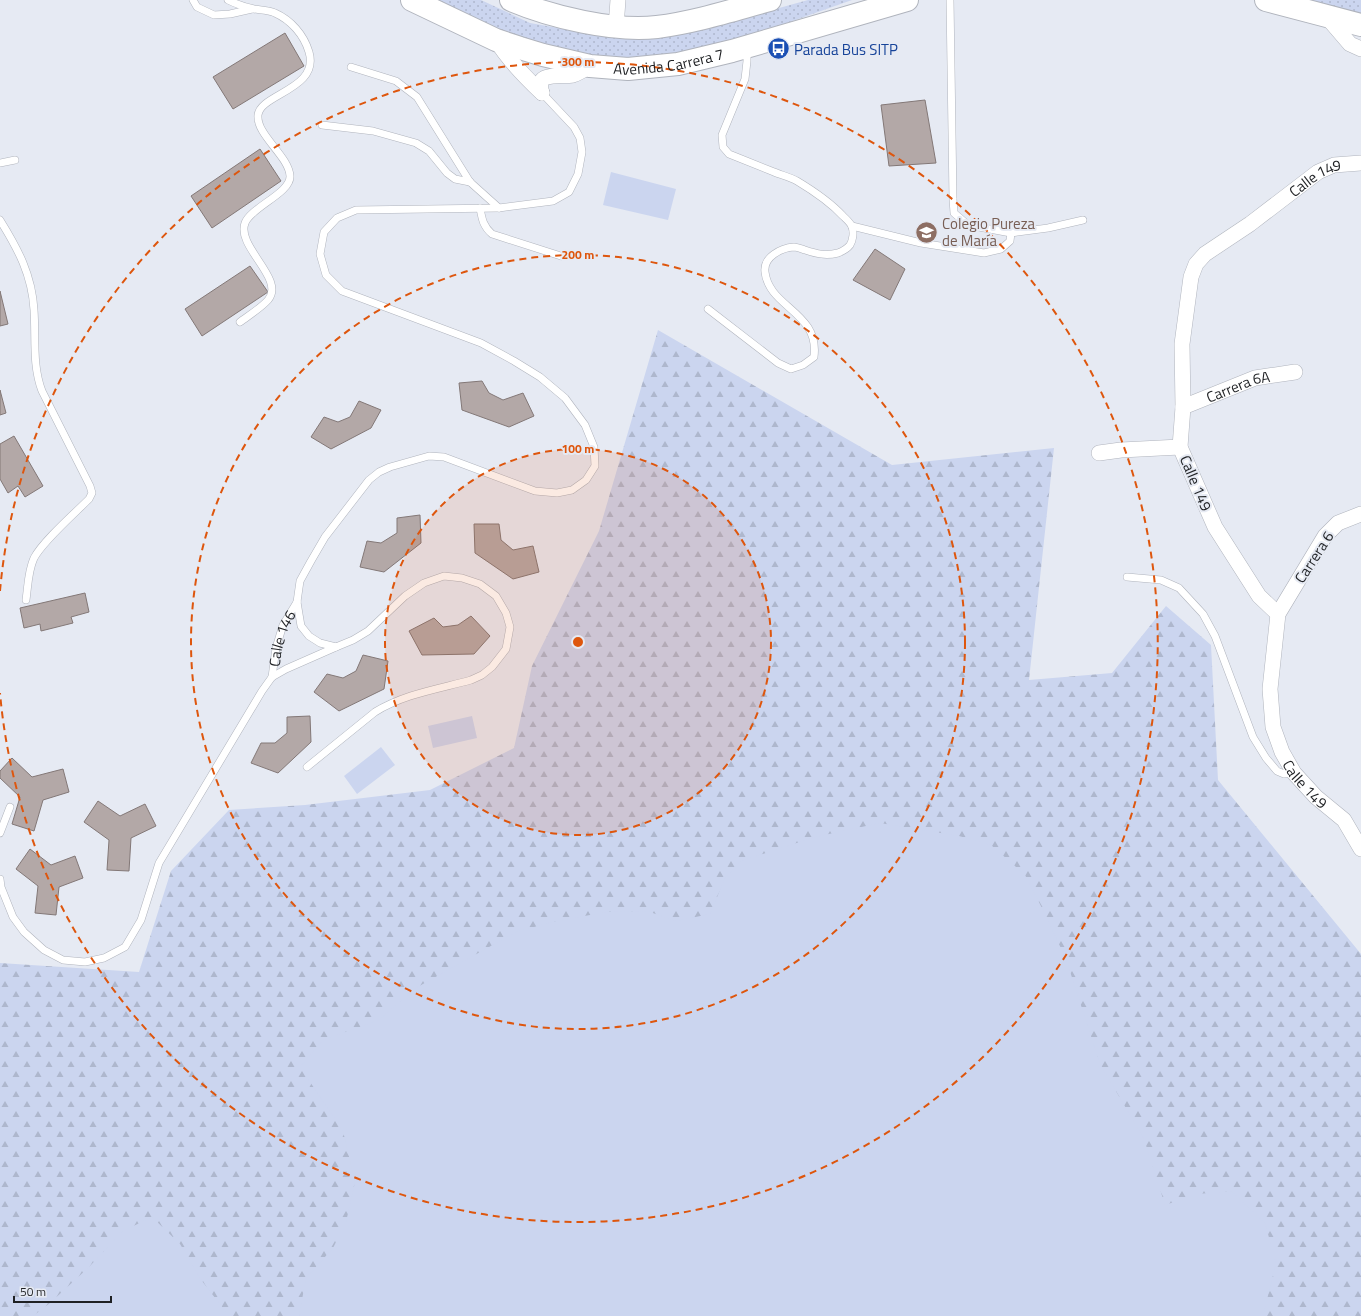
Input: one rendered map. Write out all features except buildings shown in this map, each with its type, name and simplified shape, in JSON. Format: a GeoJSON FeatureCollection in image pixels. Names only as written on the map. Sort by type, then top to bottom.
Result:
{"type":"FeatureCollection","features":[{"type":"Feature","properties":{"kind":"main road","name":"Avenida Carrera 7"},"geometry":{"type":"LineString","coordinates":[[412,0],[496,40],[543,55],[590,66],[628,69],[678,64],[747,47],[896,2]]}},
{"type":"Feature","properties":{"kind":"main road"},"geometry":{"type":"LineString","coordinates":[[511,0],[550,13],[616,27],[656,27],[680,23],[770,0]]}},
{"type":"Feature","properties":{"kind":"main road"},"geometry":{"type":"LineString","coordinates":[[1266,0],[1361,25]]}},
{"type":"Feature","properties":{"kind":"street"},"geometry":{"type":"LineString","coordinates":[[616,27],[618,0]]}},
{"type":"Feature","properties":{"kind":"street"},"geometry":{"type":"LineString","coordinates":[[1326,16],[1350,44],[1361,49]]}},
{"type":"Feature","properties":{"kind":"street"},"geometry":{"type":"LineString","coordinates":[[496,40],[508,58],[542,93]]}},
{"type":"Feature","properties":{"kind":"street"},"geometry":{"type":"LineString","coordinates":[[542,93],[539,86],[543,79],[572,75],[590,66]]}},
{"type":"Feature","properties":{"kind":"street","name":"Calle 149"},"geometry":{"type":"LineString","coordinates":[[1361,164],[1343,163],[1318,172],[1250,224],[1200,258],[1191,277],[1182,344],[1183,407],[1180,447],[1215,527],[1259,596],[1278,614],[1270,689],[1273,727],[1282,752],[1294,773],[1316,797],[1344,820],[1361,849]]}},
{"type":"Feature","properties":{"kind":"street","name":"Carrera 6A"},"geometry":{"type":"LineString","coordinates":[[1183,407],[1255,378],[1295,372]]}},
{"type":"Feature","properties":{"kind":"street"},"geometry":{"type":"LineString","coordinates":[[1099,453],[1122,450],[1180,447]]}},
{"type":"Feature","properties":{"kind":"street","name":"Carrera 6"},"geometry":{"type":"LineString","coordinates":[[1278,614],[1306,570],[1325,536],[1338,523],[1361,514]]}},
{"type":"Feature","properties":{"kind":"lane"},"geometry":{"type":"LineString","coordinates":[[193,0],[196,7],[214,15],[230,14],[252,8]]}},
{"type":"Feature","properties":{"kind":"lane"},"geometry":{"type":"LineString","coordinates":[[228,0],[252,8],[274,12],[285,18],[298,29],[306,42],[310,54],[311,66],[307,75],[298,83],[262,106],[258,114],[260,126],[288,168],[290,178],[286,186],[251,215],[244,223],[244,234],[249,247],[270,279],[272,294],[268,300],[240,322]]}},
{"type":"Feature","properties":{"kind":"lane"},"geometry":{"type":"LineString","coordinates":[[950,0],[952,199],[954,213],[968,225],[1011,233],[1048,228],[1083,220]]}},
{"type":"Feature","properties":{"kind":"lane"},"geometry":{"type":"LineString","coordinates":[[747,47],[748,61],[745,79],[722,135],[723,147],[729,154],[796,180],[836,209],[852,226],[921,243],[984,253],[1001,249],[1010,241],[1011,233]]}},
{"type":"Feature","properties":{"kind":"lane"},"geometry":{"type":"LineString","coordinates":[[352,67],[396,81],[416,97],[470,182],[500,208]]}},
{"type":"Feature","properties":{"kind":"lane"},"geometry":{"type":"LineString","coordinates":[[336,647],[320,643],[309,636],[301,626],[297,602],[300,581],[325,537],[369,480],[379,472],[390,467],[429,456],[444,457],[535,491],[557,493],[572,490],[586,480],[595,466],[594,447],[585,425],[565,398],[540,377],[480,343],[342,291],[326,275],[320,254],[324,232],[337,218],[356,210],[500,208],[553,201],[569,192],[578,174],[582,152],[580,138],[574,127],[542,93]]}},
{"type":"Feature","properties":{"kind":"lane"},"geometry":{"type":"LineString","coordinates":[[322,125],[373,131],[416,142],[429,151],[447,173],[455,179],[470,182]]}},
{"type":"Feature","properties":{"kind":"lane"},"geometry":{"type":"LineString","coordinates":[[0,163],[15,160]]}},
{"type":"Feature","properties":{"kind":"lane"},"geometry":{"type":"LineString","coordinates":[[480,208],[485,228],[492,234],[564,257]]}},
{"type":"Feature","properties":{"kind":"lane"},"geometry":{"type":"LineString","coordinates":[[0,220],[21,256],[31,283],[34,309],[35,365],[37,379],[90,486],[92,493],[89,499],[48,540],[35,556],[30,568],[26,600]]}},
{"type":"Feature","properties":{"kind":"lane"},"geometry":{"type":"LineString","coordinates":[[708,309],[778,364],[791,369],[803,365],[814,357],[814,340],[807,326],[799,315],[772,291],[766,280],[764,271],[765,265],[772,255],[781,250],[795,247],[819,254],[831,255],[846,250],[851,244],[853,235],[852,226]]}},
{"type":"Feature","properties":{"kind":"lane","name":"Calle 146"},"geometry":{"type":"LineString","coordinates":[[272,677],[286,669],[353,640],[368,631],[388,614],[405,596],[424,583],[444,576],[462,578],[480,584],[496,596],[506,613],[510,627],[506,649],[492,667],[482,675],[471,680],[399,700],[387,705],[375,712],[307,767]]}},
{"type":"Feature","properties":{"kind":"lane"},"geometry":{"type":"LineString","coordinates":[[1127,577],[1161,580],[1179,588],[1203,614],[1215,636],[1252,737],[1277,771],[1284,774],[1294,773]]}},
{"type":"Feature","properties":{"kind":"lane","name":"Calle 146"},"geometry":{"type":"LineString","coordinates":[[272,677],[276,648],[283,625],[297,602]]}},
{"type":"Feature","properties":{"kind":"lane"},"geometry":{"type":"LineString","coordinates":[[0,879],[1,887],[14,917],[24,932],[44,950],[64,960],[85,962],[104,958],[126,947],[141,920],[159,864],[262,691],[272,677]]}},
{"type":"Feature","properties":{"kind":"lane"},"geometry":{"type":"LineString","coordinates":[[0,832],[10,807]]}},
{"type":"Feature","properties":{"kind":"green space"},"geometry":{"type":"Polygon","coordinates":[[[434,0],[481,0],[530,23],[625,37],[715,26],[808,0],[852,0],[717,46],[672,55],[639,59],[591,55],[516,37],[434,0]]]}},
{"type":"Feature","properties":{"kind":"green space"},"geometry":{"type":"Polygon","coordinates":[[[1303,0],[1361,0],[1361,16],[1303,0]]]}},
{"type":"Feature","properties":{"kind":"green space"},"geometry":{"type":"Polygon","coordinates":[[[611,172],[676,189],[668,220],[603,205],[611,172]]]}},
{"type":"Feature","properties":{"kind":"green space"},"geometry":{"type":"Polygon","coordinates":[[[658,330],[892,465],[1054,448],[1029,680],[1112,673],[1166,606],[1211,645],[1218,780],[1361,954],[1361,1316],[0,1316],[0,963],[139,972],[171,871],[229,810],[305,805],[430,790],[514,748],[532,666],[599,531],[658,330]]]}},
{"type":"Feature","properties":{"kind":"green space"},"geometry":{"type":"Polygon","coordinates":[[[472,716],[477,738],[433,748],[428,726],[472,716]]]}},
{"type":"Feature","properties":{"kind":"green space"},"geometry":{"type":"Polygon","coordinates":[[[381,747],[395,765],[357,794],[344,776],[381,747]]]}},
{"type":"Feature","properties":{"kind":"green space"},"geometry":{"type":"Polygon","coordinates":[[[880,823],[959,836],[991,845],[1025,875],[1066,959],[1100,1064],[1144,1139],[1165,1205],[1198,1194],[1231,1191],[1265,1223],[1276,1263],[1263,1316],[299,1316],[306,1278],[333,1248],[346,1222],[355,1182],[343,1131],[300,1067],[323,1040],[379,1020],[414,989],[516,932],[552,922],[606,912],[647,911],[676,921],[710,914],[725,878],[741,861],[815,837],[880,823]]]}},
{"type":"Feature","properties":{"kind":"green space"},"geometry":{"type":"Polygon","coordinates":[[[152,1217],[180,1244],[202,1281],[229,1316],[33,1316],[50,1303],[89,1267],[123,1231],[152,1217]]]}},
{"type":"Feature","properties":{"kind":"place","name":"Parada Bus SITP"},"geometry":{"type":"Point","coordinates":[778,49]}},
{"type":"Feature","properties":{"kind":"place","name":"Colegio Pureza de María"},"geometry":{"type":"Point","coordinates":[926,232]}}]}
